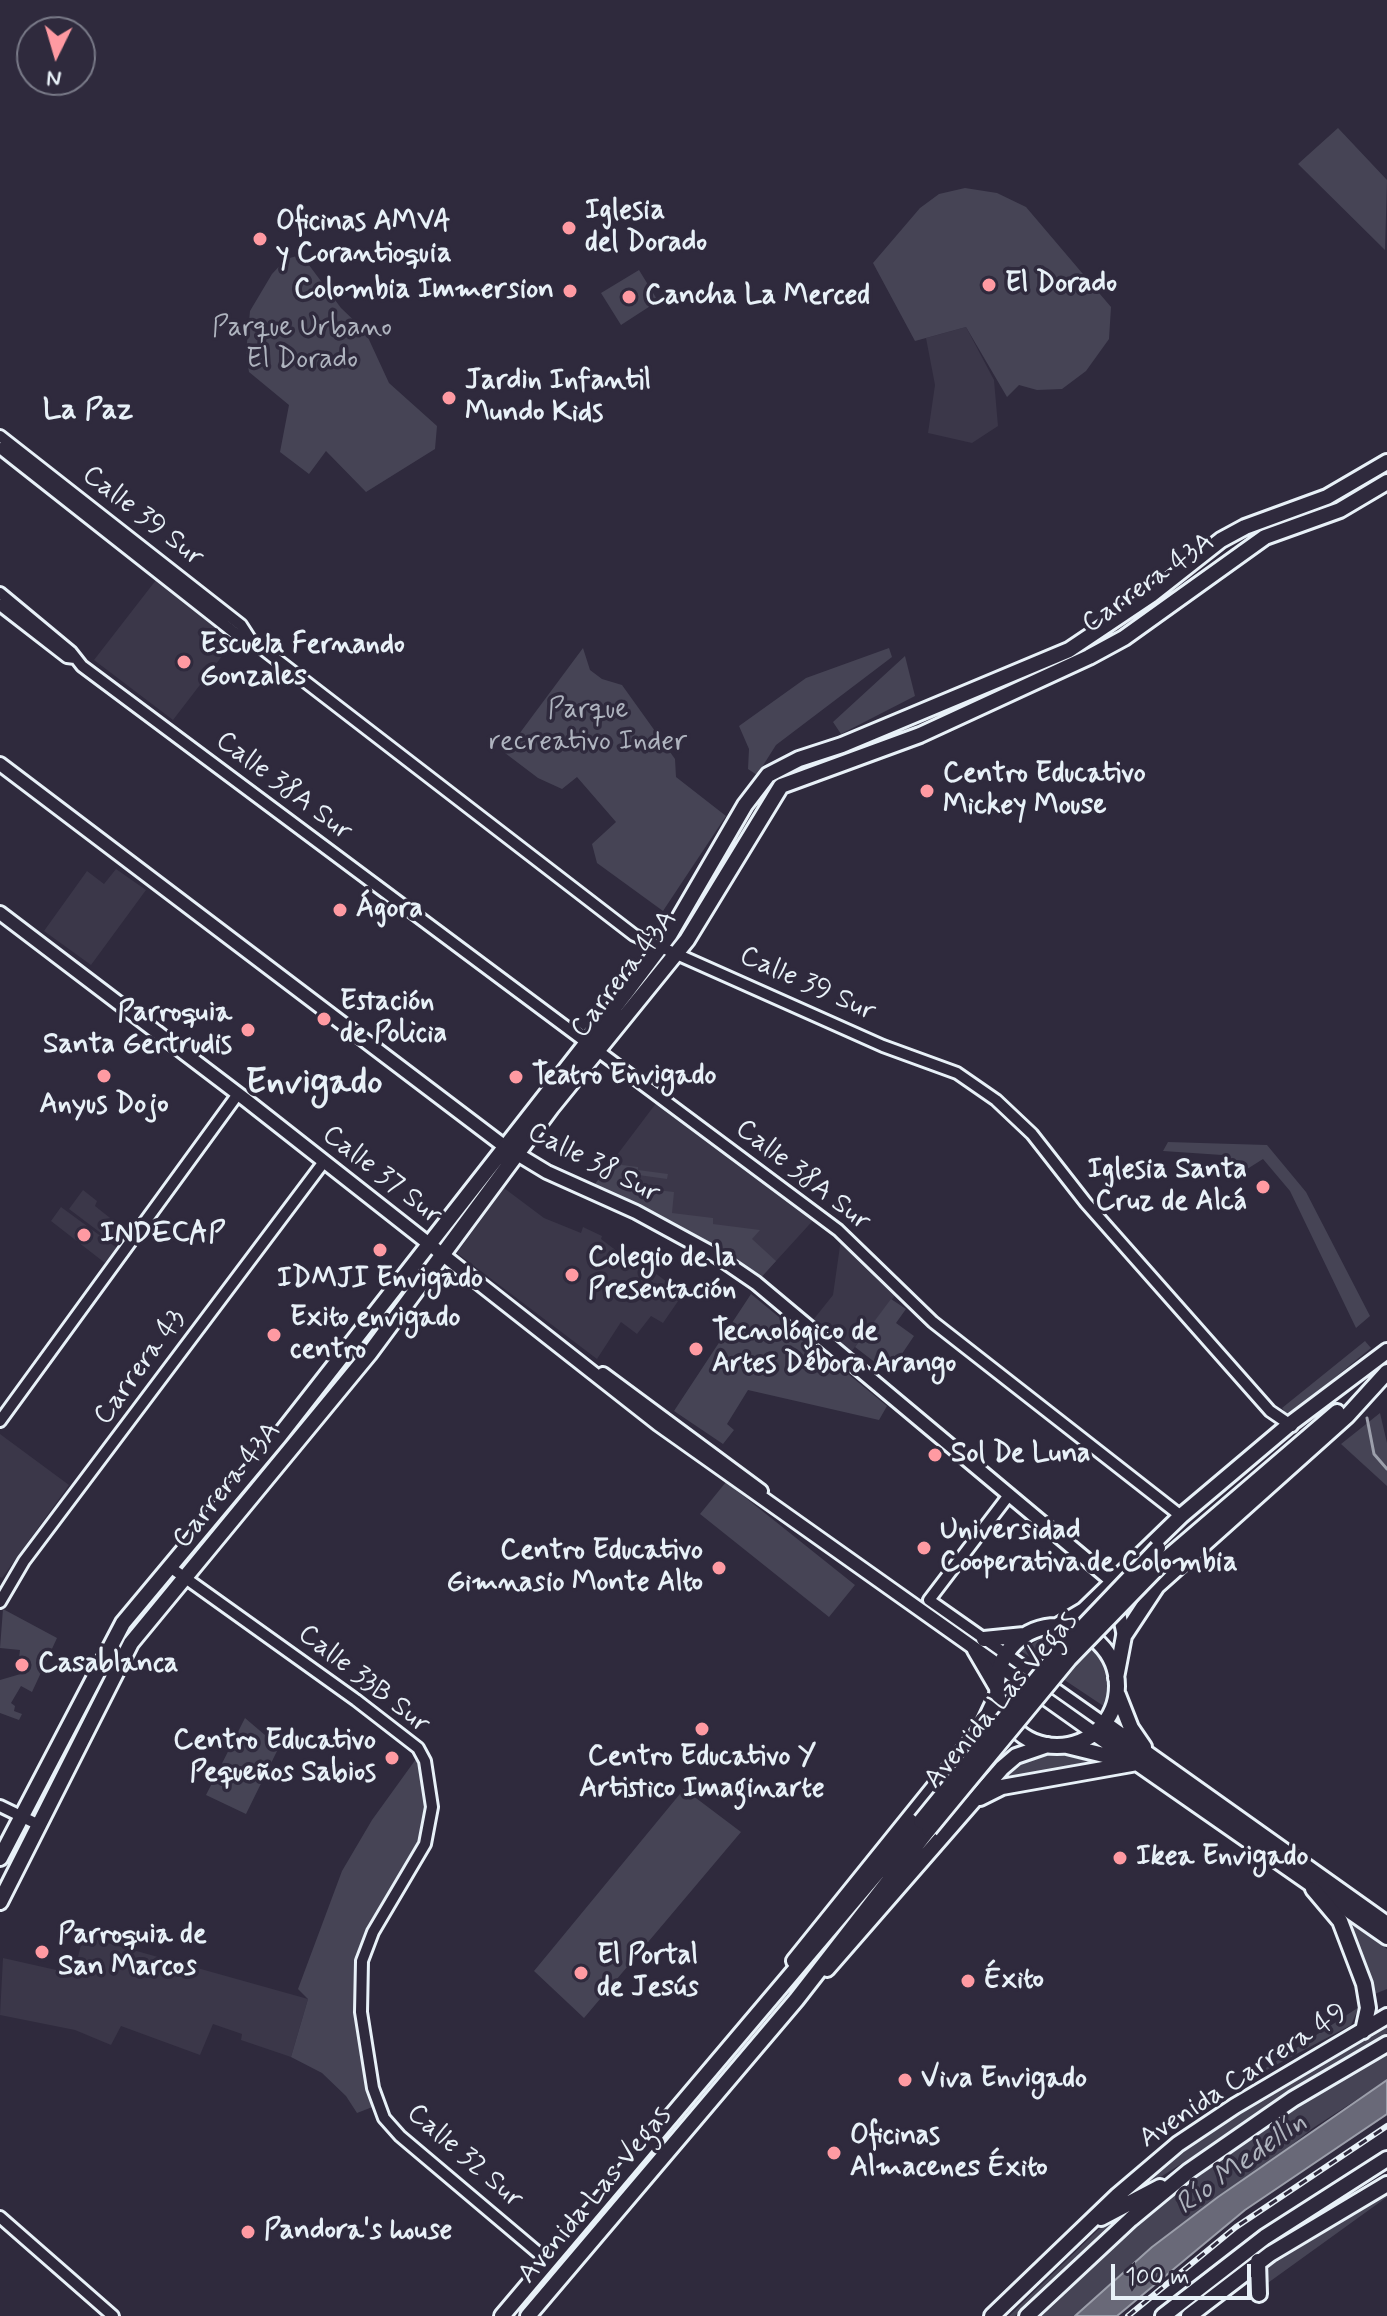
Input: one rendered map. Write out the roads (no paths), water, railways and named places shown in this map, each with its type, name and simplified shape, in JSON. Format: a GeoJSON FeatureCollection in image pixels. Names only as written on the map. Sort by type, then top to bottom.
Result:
{"type":"FeatureCollection","features":[{"type":"Feature","properties":{"kind":"main road","name":"Carrera 43A"},"geometry":{"type":"LineString","coordinates":[[591,1048],[660,946],[745,805],[768,775],[778,768],[1069,650],[1151,595],[1221,540],[1245,527],[1327,497],[1387,462]]}},
{"type":"Feature","properties":{"kind":"main road","name":"Carrera 43A"},"geometry":{"type":"LineString","coordinates":[[0,1858],[113,1637],[591,1048],[677,952],[702,920],[745,842],[781,786],[920,735],[1089,657],[1124,638],[1223,564],[1265,537],[1340,510],[1387,482]]}},
{"type":"Feature","properties":{"kind":"main road","name":"Calle 38 Sur"},"geometry":{"type":"LineString","coordinates":[[0,764],[511,1150],[715,1255],[756,1283],[1112,1581]]}},
{"type":"Feature","properties":{"kind":"main road","name":"Calle 37 Sur"},"geometry":{"type":"LineString","coordinates":[[0,913],[238,1094],[658,1424],[911,1603],[979,1644],[1099,1728],[1152,1757],[1387,1924]]}},
{"type":"Feature","properties":{"kind":"main road","name":"Carrera 43A"},"geometry":{"type":"LineString","coordinates":[[0,1902],[131,1643],[369,1354],[442,1257],[511,1150]]}},
{"type":"Feature","properties":{"kind":"main road","name":"Avenida Las Vegas"},"geometry":{"type":"LineString","coordinates":[[979,1644],[1057,1626],[1084,1610],[1181,1516],[1387,1351]]}},
{"type":"Feature","properties":{"kind":"main road"},"geometry":{"type":"LineString","coordinates":[[1363,1369],[1367,1378],[1364,1389]]}},
{"type":"Feature","properties":{"kind":"main road","name":"Avenida Las Vegas"},"geometry":{"type":"LineString","coordinates":[[1163,1553],[1387,1370]]}},
{"type":"Feature","properties":{"kind":"main road","name":"Avenida Las Vegas"},"geometry":{"type":"LineString","coordinates":[[1124,1636],[1157,1586],[1347,1416],[1387,1370]]}},
{"type":"Feature","properties":{"kind":"main road","name":"Avenida Las Vegas"},"geometry":{"type":"LineString","coordinates":[[763,2003],[816,1948],[1163,1553],[1292,1426]]}},
{"type":"Feature","properties":{"kind":"main road"},"geometry":{"type":"LineString","coordinates":[[1128,1566],[1138,1582],[1157,1586]]}},
{"type":"Feature","properties":{"kind":"main road"},"geometry":{"type":"LineString","coordinates":[[1067,1745],[1099,1728],[1117,1684],[1124,1636],[1112,1581]]}},
{"type":"Feature","properties":{"kind":"main road"},"geometry":{"type":"LineString","coordinates":[[909,1587],[911,1603]]}},
{"type":"Feature","properties":{"kind":"main road"},"geometry":{"type":"LineString","coordinates":[[1057,1626],[1078,1630],[1097,1641],[1110,1658],[1131,1728],[1152,1757]]}},
{"type":"Feature","properties":{"kind":"main road"},"geometry":{"type":"LineString","coordinates":[[1002,1661],[1025,1635]]}},
{"type":"Feature","properties":{"kind":"main road"},"geometry":{"type":"LineString","coordinates":[[979,1644],[1002,1713],[1014,1729],[1030,1740],[1048,1745],[1067,1745],[1137,1763]]}},
{"type":"Feature","properties":{"kind":"main road","name":"Avenida Las Vegas"},"geometry":{"type":"LineString","coordinates":[[502,2316],[763,2003],[807,1942],[981,1729],[996,1690],[1002,1661]]}},
{"type":"Feature","properties":{"kind":"main road","name":"Calle 37 Sur"},"geometry":{"type":"LineString","coordinates":[[1099,1728],[1137,1763],[1313,1889]]}},
{"type":"Feature","properties":{"kind":"main road","name":"Avenida Las Vegas"},"geometry":{"type":"LineString","coordinates":[[796,2000],[848,1948],[1008,1762],[1048,1745]]}},
{"type":"Feature","properties":{"kind":"main road"},"geometry":{"type":"LineString","coordinates":[[930,1791],[950,1794],[965,1811],[1002,1787],[1137,1763]]}},
{"type":"Feature","properties":{"kind":"main road","name":"Avenida Las Vegas"},"geometry":{"type":"LineString","coordinates":[[528,2316],[796,2000],[925,1825]]}},
{"type":"Feature","properties":{"kind":"main road"},"geometry":{"type":"LineString","coordinates":[[1313,1889],[1387,1937]]}},
{"type":"Feature","properties":{"kind":"main road"},"geometry":{"type":"LineString","coordinates":[[1313,1889],[1340,1921],[1364,1984],[1368,2008],[1363,2031]]}},
{"type":"Feature","properties":{"kind":"main road","name":"Avenida Carrera 49"},"geometry":{"type":"LineString","coordinates":[[992,2316],[1083,2228],[1178,2144],[1387,2016]]}},
{"type":"Feature","properties":{"kind":"main road","name":"Avenida Carrera 49"},"geometry":{"type":"LineString","coordinates":[[1027,2316],[1131,2219],[1189,2171],[1282,2106],[1387,2044]]}},
{"type":"Feature","properties":{"kind":"main road"},"geometry":{"type":"LineString","coordinates":[[1163,2316],[1308,2208],[1387,2159]]}},
{"type":"Feature","properties":{"kind":"main road"},"geometry":{"type":"LineString","coordinates":[[1083,2228],[1189,2171]]}},
{"type":"Feature","properties":{"kind":"main road"},"geometry":{"type":"LineString","coordinates":[[1189,2316],[1264,2257],[1387,2184]]}},
{"type":"Feature","properties":{"kind":"main road"},"geometry":{"type":"LineString","coordinates":[[1259,2294],[1264,2257],[1308,2208]]}},
{"type":"Feature","properties":{"kind":"street","name":"Calle 39 Sur"},"geometry":{"type":"LineString","coordinates":[[0,436],[241,625],[250,639]]}},
{"type":"Feature","properties":{"kind":"street","name":"Calle 39 Sur"},"geometry":{"type":"LineString","coordinates":[[0,448],[236,634],[250,639],[634,935],[883,1046],[957,1073],[996,1100],[1032,1134],[1086,1203],[1270,1411],[1292,1426]]}},
{"type":"Feature","properties":{"kind":"street","name":"Calle 38A Sur"},"geometry":{"type":"LineString","coordinates":[[0,593],[75,658],[591,1048],[838,1230],[933,1322],[1181,1516]]}},
{"type":"Feature","properties":{"kind":"street","name":"Calle 38A Sur"},"geometry":{"type":"LineString","coordinates":[[0,605],[67,657],[75,658]]}},
{"type":"Feature","properties":{"kind":"street"},"geometry":{"type":"LineString","coordinates":[[0,1421],[238,1094]]}},
{"type":"Feature","properties":{"kind":"street","name":"Carrera 43"},"geometry":{"type":"LineString","coordinates":[[0,1602],[24,1561],[323,1163]]}},
{"type":"Feature","properties":{"kind":"street","name":"Calle 37 Sur"},"geometry":{"type":"LineString","coordinates":[[979,1644],[929,1600],[1009,1495]]}},
{"type":"Feature","properties":{"kind":"street","name":"Calle 33B Sur"},"geometry":{"type":"LineString","coordinates":[[170,1567],[418,1748],[428,1773],[430,1822],[425,1844],[367,1944],[360,1980]]}},
{"type":"Feature","properties":{"kind":"street"},"geometry":{"type":"LineString","coordinates":[[0,1806],[37,1824]]}},
{"type":"Feature","properties":{"kind":"street","name":"Calle 32 Sur"},"geometry":{"type":"LineString","coordinates":[[360,1980],[373,2088],[384,2118],[548,2261]]}},
{"type":"Feature","properties":{"kind":"street"},"geometry":{"type":"LineString","coordinates":[[0,2217],[113,2316]]}},
{"type":"Feature","properties":{"kind":"water"},"geometry":{"type":"Polygon","coordinates":[[[1387,2080],[1387,2114],[1245,2210],[1117,2316],[1075,2316],[1152,2247],[1218,2197],[1387,2080]]]}},
{"type":"Feature","properties":{"kind":"waterway"},"geometry":{"type":"LineString","coordinates":[[1367,1418],[1374,1454],[1387,1469]]}},
{"type":"Feature","properties":{"kind":"railway"},"geometry":{"type":"LineString","coordinates":[[1128,2316],[1236,2227],[1387,2126]]}},
{"type":"Feature","properties":{"kind":"place","name":"Iglesia del Dorado"},"geometry":{"type":"Point","coordinates":[569,228]}},
{"type":"Feature","properties":{"kind":"place","name":"Oficinas AMVA y Corantioquia"},"geometry":{"type":"Point","coordinates":[260,239]}},
{"type":"Feature","properties":{"kind":"place","name":"El Dorado"},"geometry":{"type":"Point","coordinates":[989,285]}},
{"type":"Feature","properties":{"kind":"place","name":"Colombia Immersion"},"geometry":{"type":"Point","coordinates":[570,291]}},
{"type":"Feature","properties":{"kind":"place","name":"Cancha La Merced"},"geometry":{"type":"Point","coordinates":[629,297]}},
{"type":"Feature","properties":{"kind":"place","name":"Jardin Infantil Mundo Kids"},"geometry":{"type":"Point","coordinates":[449,398]}},
{"type":"Feature","properties":{"kind":"place","name":"Escuela Fernando Gonzales"},"geometry":{"type":"Point","coordinates":[184,662]}},
{"type":"Feature","properties":{"kind":"place","name":"Centro Educativo Mickey Mouse"},"geometry":{"type":"Point","coordinates":[927,791]}},
{"type":"Feature","properties":{"kind":"place","name":"Ágora"},"geometry":{"type":"Point","coordinates":[340,910]}},
{"type":"Feature","properties":{"kind":"place","name":"Estación de Policia"},"geometry":{"type":"Point","coordinates":[324,1019]}},
{"type":"Feature","properties":{"kind":"place","name":"Parroquia Santa Gertrudis"},"geometry":{"type":"Point","coordinates":[248,1030]}},
{"type":"Feature","properties":{"kind":"place","name":"Anyus Dojo"},"geometry":{"type":"Point","coordinates":[104,1076]}},
{"type":"Feature","properties":{"kind":"place","name":"Teatro Envigado"},"geometry":{"type":"Point","coordinates":[516,1077]}},
{"type":"Feature","properties":{"kind":"place","name":"Iglesia Santa Cruz de Alcá"},"geometry":{"type":"Point","coordinates":[1263,1187]}},
{"type":"Feature","properties":{"kind":"place","name":"INDECAP"},"geometry":{"type":"Point","coordinates":[84,1235]}},
{"type":"Feature","properties":{"kind":"place","name":"IDMJI Envigado"},"geometry":{"type":"Point","coordinates":[380,1250]}},
{"type":"Feature","properties":{"kind":"place","name":"Colegio de la Presentación"},"geometry":{"type":"Point","coordinates":[572,1275]}},
{"type":"Feature","properties":{"kind":"place","name":"Exito envigado centro"},"geometry":{"type":"Point","coordinates":[274,1335]}},
{"type":"Feature","properties":{"kind":"place","name":"Tecnológico de Artes Débora Arango"},"geometry":{"type":"Point","coordinates":[696,1349]}},
{"type":"Feature","properties":{"kind":"place","name":"Sol De Luna"},"geometry":{"type":"Point","coordinates":[935,1455]}},
{"type":"Feature","properties":{"kind":"place","name":"Universidad Cooperativa de Colombia"},"geometry":{"type":"Point","coordinates":[924,1548]}},
{"type":"Feature","properties":{"kind":"place","name":"Centro Educativo Gimnasio Monte Alto"},"geometry":{"type":"Point","coordinates":[719,1568]}},
{"type":"Feature","properties":{"kind":"place","name":"Casablanca"},"geometry":{"type":"Point","coordinates":[22,1665]}},
{"type":"Feature","properties":{"kind":"place","name":"Centro Educativo Y Artistico Imaginarte"},"geometry":{"type":"Point","coordinates":[702,1729]}},
{"type":"Feature","properties":{"kind":"place","name":"Centro Educativo Pequeños Sabios"},"geometry":{"type":"Point","coordinates":[392,1758]}},
{"type":"Feature","properties":{"kind":"place","name":"Ikea Envigado"},"geometry":{"type":"Point","coordinates":[1120,1858]}},
{"type":"Feature","properties":{"kind":"place","name":"Parroquia de San Marcos"},"geometry":{"type":"Point","coordinates":[42,1952]}},
{"type":"Feature","properties":{"kind":"place","name":"El Portal de Jesús"},"geometry":{"type":"Point","coordinates":[581,1973]}},
{"type":"Feature","properties":{"kind":"place","name":"Éxito"},"geometry":{"type":"Point","coordinates":[968,1981]}},
{"type":"Feature","properties":{"kind":"place","name":"Viva Envigado"},"geometry":{"type":"Point","coordinates":[905,2080]}},
{"type":"Feature","properties":{"kind":"place","name":"Oficinas Almacenes Éxito"},"geometry":{"type":"Point","coordinates":[834,2153]}},
{"type":"Feature","properties":{"kind":"place","name":"Pandora's house"},"geometry":{"type":"Point","coordinates":[248,2232]}},
{"type":"Feature","properties":{"kind":"district","name":"La Paz"},"geometry":{"type":"Point","coordinates":[88,412]}},
{"type":"Feature","properties":{"kind":"district","name":"Envigado"},"geometry":{"type":"Point","coordinates":[314,1084]}},
{"type":"Feature","properties":{"kind":"park label","name":"Parque Urbano El Dorado"},"geometry":{"type":"Point","coordinates":[302,345]}},
{"type":"Feature","properties":{"kind":"park label","name":"Parque recreativo Inder"},"geometry":{"type":"Point","coordinates":[588,727]}},
{"type":"Feature","properties":{"kind":"water label","name":"Río Medellín"},"geometry":{"type":"Point","coordinates":[1242,2165]}}]}
